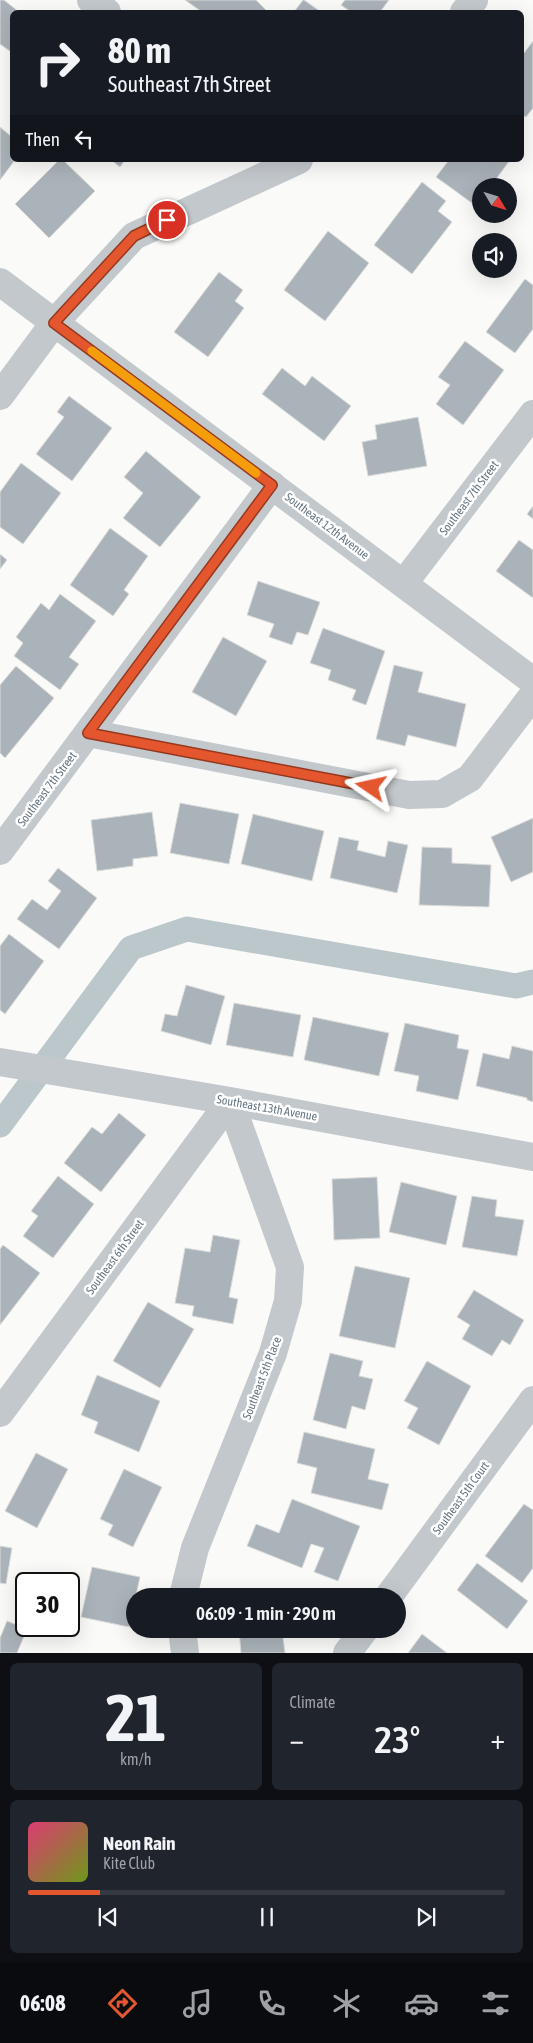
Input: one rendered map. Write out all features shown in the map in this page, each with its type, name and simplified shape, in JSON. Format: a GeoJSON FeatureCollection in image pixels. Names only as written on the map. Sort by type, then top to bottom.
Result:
{"type":"FeatureCollection","features":[{"type":"Feature","properties":{"kind":"street"},"geometry":{"type":"LineString","coordinates":[[90,0],[104,10]]}},
{"type":"Feature","properties":{"kind":"street"},"geometry":{"type":"LineString","coordinates":[[466,10],[474,0]]}},
{"type":"Feature","properties":{"kind":"street"},"geometry":{"type":"LineString","coordinates":[[0,396],[54,323],[134,236],[295,162]]}},
{"type":"Feature","properties":{"kind":"street","name":"Southeast 12th Avenue"},"geometry":{"type":"LineString","coordinates":[[0,282],[533,681]]}},
{"type":"Feature","properties":{"kind":"street","name":"Southeast 7th Street"},"geometry":{"type":"LineString","coordinates":[[404,583],[533,414]]}},
{"type":"Feature","properties":{"kind":"street","name":"Southeast 7th Street"},"geometry":{"type":"LineString","coordinates":[[0,851],[272,485]]}},
{"type":"Feature","properties":{"kind":"street"},"geometry":{"type":"LineString","coordinates":[[88,733],[409,795],[442,794],[470,778],[533,694]]}},
{"type":"Feature","properties":{"kind":"street","name":"Southeast 13th Avenue"},"geometry":{"type":"LineString","coordinates":[[8,1064],[230,1101],[533,1157]]}},
{"type":"Feature","properties":{"kind":"street","name":"Southeast 6th Street"},"geometry":{"type":"LineString","coordinates":[[0,1413],[230,1101]]}},
{"type":"Feature","properties":{"kind":"street","name":"Southeast 5th Place"},"geometry":{"type":"LineString","coordinates":[[185,1588],[194,1548],[274,1353],[288,1301],[290,1267],[230,1101]]}},
{"type":"Feature","properties":{"kind":"street","name":"Southeast 5th Court"},"geometry":{"type":"LineString","coordinates":[[395,1588],[533,1400]]}},
{"type":"Feature","properties":{"kind":"street"},"geometry":{"type":"LineString","coordinates":[[183,1638],[185,1653]]}},
{"type":"Feature","properties":{"kind":"street"},"geometry":{"type":"LineString","coordinates":[[347,1653],[358,1638]]}},
{"type":"Feature","properties":{"kind":"building"},"geometry":{"type":"Polygon","coordinates":[[[0,0],[4,0],[16,10],[10,10],[10,51],[0,44],[0,0]]]}},
{"type":"Feature","properties":{"kind":"building"},"geometry":{"type":"Polygon","coordinates":[[[185,0],[256,0],[266,10],[199,10],[185,0]]]}},
{"type":"Feature","properties":{"kind":"building"},"geometry":{"type":"Polygon","coordinates":[[[304,0],[318,10],[296,10],[304,0]]]}},
{"type":"Feature","properties":{"kind":"building"},"geometry":{"type":"Polygon","coordinates":[[[345,0],[389,0],[382,10],[348,10],[341,5],[345,0]]]}},
{"type":"Feature","properties":{"kind":"building"},"geometry":{"type":"Polygon","coordinates":[[[533,41],[533,108],[526,117],[524,116],[524,53],[533,41]]]}},
{"type":"Feature","properties":{"kind":"building"},"geometry":{"type":"Polygon","coordinates":[[[0,127],[10,135],[10,162],[14,162],[0,180],[0,127]]]}},
{"type":"Feature","properties":{"kind":"building"},"geometry":{"type":"Polygon","coordinates":[[[57,162],[65,162],[95,191],[49,238],[15,204],[57,162]]]}},
{"type":"Feature","properties":{"kind":"building"},"geometry":{"type":"Polygon","coordinates":[[[114,162],[124,162],[120,167],[114,162]]]}},
{"type":"Feature","properties":{"kind":"building"},"geometry":{"type":"Polygon","coordinates":[[[447,162],[509,162],[497,178],[472,178],[472,203],[436,177],[447,162]]]}},
{"type":"Feature","properties":{"kind":"building"},"geometry":{"type":"Polygon","coordinates":[[[422,182],[446,201],[438,211],[452,222],[412,274],[374,245],[422,182]]]}},
{"type":"Feature","properties":{"kind":"building"},"geometry":{"type":"Polygon","coordinates":[[[328,231],[369,263],[325,321],[284,290],[328,231]]]}},
{"type":"Feature","properties":{"kind":"building"},"geometry":{"type":"Polygon","coordinates":[[[219,272],[243,290],[235,301],[244,308],[208,357],[174,332],[219,272]]]}},
{"type":"Feature","properties":{"kind":"building"},"geometry":{"type":"Polygon","coordinates":[[[525,279],[533,285],[533,329],[515,353],[486,332],[525,279]]]}},
{"type":"Feature","properties":{"kind":"building"},"geometry":{"type":"Polygon","coordinates":[[[465,341],[504,370],[463,425],[436,404],[450,385],[438,377],[465,341]]]}},
{"type":"Feature","properties":{"kind":"building"},"geometry":{"type":"Polygon","coordinates":[[[282,368],[305,386],[312,376],[351,406],[324,441],[262,394],[282,368]]]}},
{"type":"Feature","properties":{"kind":"building"},"geometry":{"type":"Polygon","coordinates":[[[69,396],[112,428],[72,481],[36,454],[64,417],[57,412],[69,396]]]}},
{"type":"Feature","properties":{"kind":"building"},"geometry":{"type":"Polygon","coordinates":[[[418,417],[427,466],[368,476],[362,442],[377,439],[375,425],[418,417]]]}},
{"type":"Feature","properties":{"kind":"building"},"geometry":{"type":"Polygon","coordinates":[[[146,451],[201,497],[160,547],[123,518],[143,493],[124,477],[146,451]]]}},
{"type":"Feature","properties":{"kind":"building"},"geometry":{"type":"Polygon","coordinates":[[[21,463],[61,493],[23,544],[0,527],[0,492],[21,463]]]}},
{"type":"Feature","properties":{"kind":"building"},"geometry":{"type":"Polygon","coordinates":[[[533,506],[533,519],[527,514],[533,506]]]}},
{"type":"Feature","properties":{"kind":"building"},"geometry":{"type":"Polygon","coordinates":[[[110,528],[148,556],[124,590],[129,594],[113,616],[70,585],[110,528]]]}},
{"type":"Feature","properties":{"kind":"building"},"geometry":{"type":"Polygon","coordinates":[[[519,540],[533,550],[533,598],[496,571],[519,540]]]}},
{"type":"Feature","properties":{"kind":"building"},"geometry":{"type":"Polygon","coordinates":[[[0,554],[7,560],[0,569],[0,554]]]}},
{"type":"Feature","properties":{"kind":"building"},"geometry":{"type":"Polygon","coordinates":[[[258,581],[320,602],[308,635],[297,632],[292,645],[269,637],[274,624],[247,615],[258,581]]]}},
{"type":"Feature","properties":{"kind":"building"},"geometry":{"type":"Polygon","coordinates":[[[60,594],[96,621],[69,657],[79,664],[60,690],[14,656],[23,643],[16,637],[41,603],[49,610],[60,594]]]}},
{"type":"Feature","properties":{"kind":"building"},"geometry":{"type":"Polygon","coordinates":[[[323,628],[385,651],[366,705],[352,700],[356,690],[328,680],[331,670],[310,663],[323,628]]]}},
{"type":"Feature","properties":{"kind":"building"},"geometry":{"type":"Polygon","coordinates":[[[223,637],[267,661],[236,716],[192,692],[223,637]]]}},
{"type":"Feature","properties":{"kind":"building"},"geometry":{"type":"Polygon","coordinates":[[[394,665],[423,672],[418,692],[466,704],[456,747],[408,735],[405,746],[376,739],[394,665]]]}},
{"type":"Feature","properties":{"kind":"building"},"geometry":{"type":"Polygon","coordinates":[[[16,666],[54,698],[5,758],[0,753],[0,685],[16,666]]]}},
{"type":"Feature","properties":{"kind":"building"},"geometry":{"type":"Polygon","coordinates":[[[180,803],[239,814],[229,864],[170,853],[180,803]]]}},
{"type":"Feature","properties":{"kind":"building"},"geometry":{"type":"Polygon","coordinates":[[[152,812],[158,856],[133,859],[133,866],[97,871],[91,820],[152,812]]]}},
{"type":"Feature","properties":{"kind":"building"},"geometry":{"type":"Polygon","coordinates":[[[253,814],[324,831],[312,881],[241,864],[253,814]]]}},
{"type":"Feature","properties":{"kind":"building"},"geometry":{"type":"Polygon","coordinates":[[[533,818],[533,872],[511,882],[491,837],[533,818]]]}},
{"type":"Feature","properties":{"kind":"building"},"geometry":{"type":"Polygon","coordinates":[[[339,837],[359,841],[357,850],[385,857],[388,841],[408,845],[397,893],[330,878],[339,837]]]}},
{"type":"Feature","properties":{"kind":"building"},"geometry":{"type":"Polygon","coordinates":[[[422,847],[452,848],[452,863],[491,865],[489,907],[419,905],[422,847]]]}},
{"type":"Feature","properties":{"kind":"building"},"geometry":{"type":"Polygon","coordinates":[[[58,868],[97,898],[59,949],[17,919],[32,899],[47,910],[61,891],[48,881],[58,868]]]}},
{"type":"Feature","properties":{"kind":"building"},"geometry":{"type":"Polygon","coordinates":[[[9,934],[44,961],[5,1014],[0,1010],[0,946],[9,934]]]}},
{"type":"Feature","properties":{"kind":"building"},"geometry":{"type":"Polygon","coordinates":[[[186,985],[225,996],[211,1045],[161,1031],[165,1014],[177,1016],[186,985]]]}},
{"type":"Feature","properties":{"kind":"building"},"geometry":{"type":"Polygon","coordinates":[[[234,1003],[301,1015],[293,1057],[226,1045],[234,1003]]]}},
{"type":"Feature","properties":{"kind":"building"},"geometry":{"type":"Polygon","coordinates":[[[313,1017],[389,1033],[379,1076],[304,1060],[313,1017]]]}},
{"type":"Feature","properties":{"kind":"building"},"geometry":{"type":"Polygon","coordinates":[[[405,1023],[459,1035],[457,1048],[469,1050],[458,1100],[416,1091],[419,1076],[394,1071],[405,1023]]]}},
{"type":"Feature","properties":{"kind":"building"},"geometry":{"type":"Polygon","coordinates":[[[512,1046],[533,1051],[533,1102],[527,1100],[527,1098],[476,1086],[483,1053],[509,1059],[512,1046]]]}},
{"type":"Feature","properties":{"kind":"building"},"geometry":{"type":"Polygon","coordinates":[[[119,1113],[146,1135],[101,1192],[64,1163],[92,1127],[102,1134],[119,1113]]]}},
{"type":"Feature","properties":{"kind":"building"},"geometry":{"type":"Polygon","coordinates":[[[58,1176],[94,1204],[53,1258],[23,1236],[38,1216],[31,1211],[58,1176]]]}},
{"type":"Feature","properties":{"kind":"building"},"geometry":{"type":"Polygon","coordinates":[[[377,1177],[380,1238],[334,1240],[332,1179],[377,1177]]]}},
{"type":"Feature","properties":{"kind":"building"},"geometry":{"type":"Polygon","coordinates":[[[401,1182],[457,1196],[446,1245],[389,1232],[401,1182]]]}},
{"type":"Feature","properties":{"kind":"building"},"geometry":{"type":"Polygon","coordinates":[[[472,1196],[497,1200],[495,1216],[524,1220],[517,1256],[462,1247],[472,1196]]]}},
{"type":"Feature","properties":{"kind":"building"},"geometry":{"type":"Polygon","coordinates":[[[213,1235],[240,1240],[229,1297],[238,1299],[233,1324],[192,1316],[194,1306],[175,1303],[185,1248],[210,1252],[213,1235]]]}},
{"type":"Feature","properties":{"kind":"building"},"geometry":{"type":"Polygon","coordinates":[[[3,1245],[40,1273],[0,1325],[0,1249],[3,1245]]]}},
{"type":"Feature","properties":{"kind":"building"},"geometry":{"type":"Polygon","coordinates":[[[355,1266],[410,1278],[395,1348],[339,1336],[355,1266]]]}},
{"type":"Feature","properties":{"kind":"building"},"geometry":{"type":"Polygon","coordinates":[[[474,1290],[524,1320],[510,1345],[502,1340],[492,1356],[462,1339],[470,1325],[457,1317],[474,1290]]]}},
{"type":"Feature","properties":{"kind":"building"},"geometry":{"type":"Polygon","coordinates":[[[148,1302],[194,1329],[160,1388],[113,1361],[148,1302]]]}},
{"type":"Feature","properties":{"kind":"building"},"geometry":{"type":"Polygon","coordinates":[[[330,1353],[363,1361],[359,1376],[373,1379],[365,1410],[352,1406],[346,1429],[313,1420],[330,1353]]]}},
{"type":"Feature","properties":{"kind":"building"},"geometry":{"type":"Polygon","coordinates":[[[427,1361],[471,1386],[439,1445],[407,1428],[418,1408],[404,1401],[427,1361]]]}},
{"type":"Feature","properties":{"kind":"building"},"geometry":{"type":"Polygon","coordinates":[[[97,1375],[160,1401],[139,1452],[94,1433],[98,1422],[81,1415],[97,1375]]]}},
{"type":"Feature","properties":{"kind":"building"},"geometry":{"type":"Polygon","coordinates":[[[304,1432],[375,1449],[368,1479],[389,1484],[382,1510],[311,1493],[317,1468],[297,1463],[304,1432]]]}},
{"type":"Feature","properties":{"kind":"building"},"geometry":{"type":"Polygon","coordinates":[[[36,1453],[68,1469],[37,1528],[5,1511],[36,1453]]]}},
{"type":"Feature","properties":{"kind":"building"},"geometry":{"type":"Polygon","coordinates":[[[124,1469],[162,1487],[133,1547],[108,1535],[113,1525],[100,1519],[124,1469]]]}},
{"type":"Feature","properties":{"kind":"building"},"geometry":{"type":"Polygon","coordinates":[[[292,1499],[360,1526],[338,1581],[314,1572],[324,1548],[311,1544],[302,1568],[247,1546],[256,1524],[279,1533],[292,1499]]]}},
{"type":"Feature","properties":{"kind":"building"},"geometry":{"type":"Polygon","coordinates":[[[524,1504],[533,1510],[533,1568],[522,1583],[485,1556],[524,1504]]]}},
{"type":"Feature","properties":{"kind":"building"},"geometry":{"type":"Polygon","coordinates":[[[0,1546],[12,1548],[6,1584],[0,1583],[0,1546]]]}},
{"type":"Feature","properties":{"kind":"building"},"geometry":{"type":"Polygon","coordinates":[[[477,1563],[528,1601],[507,1629],[457,1590],[477,1563]]]}},
{"type":"Feature","properties":{"kind":"building"},"geometry":{"type":"Polygon","coordinates":[[[92,1567],[140,1577],[138,1588],[126,1588],[126,1626],[81,1617],[92,1567]]]}},
{"type":"Feature","properties":{"kind":"building"},"geometry":{"type":"Polygon","coordinates":[[[7,1621],[15,1624],[15,1637],[24,1637],[17,1653],[0,1653],[0,1638],[7,1621]]]}},
{"type":"Feature","properties":{"kind":"building"},"geometry":{"type":"Polygon","coordinates":[[[422,1634],[447,1653],[408,1653],[422,1634]]]}},
{"type":"Feature","properties":{"kind":"building"},"geometry":{"type":"Polygon","coordinates":[[[240,1638],[283,1638],[285,1653],[241,1653],[240,1638]]]}},
{"type":"Feature","properties":{"kind":"waterway"},"geometry":{"type":"LineString","coordinates":[[0,1125],[131,948],[187,929],[516,986],[533,982]]}},
{"type":"Feature","properties":{"kind":"slow traffic"},"geometry":{"type":"LineString","coordinates":[[92,351],[256,473]]}},
{"type":"Feature","properties":{"kind":"route"},"geometry":{"type":"LineString","coordinates":[[167,220],[134,236],[54,323],[272,485],[88,733],[371,787]]}}]}
